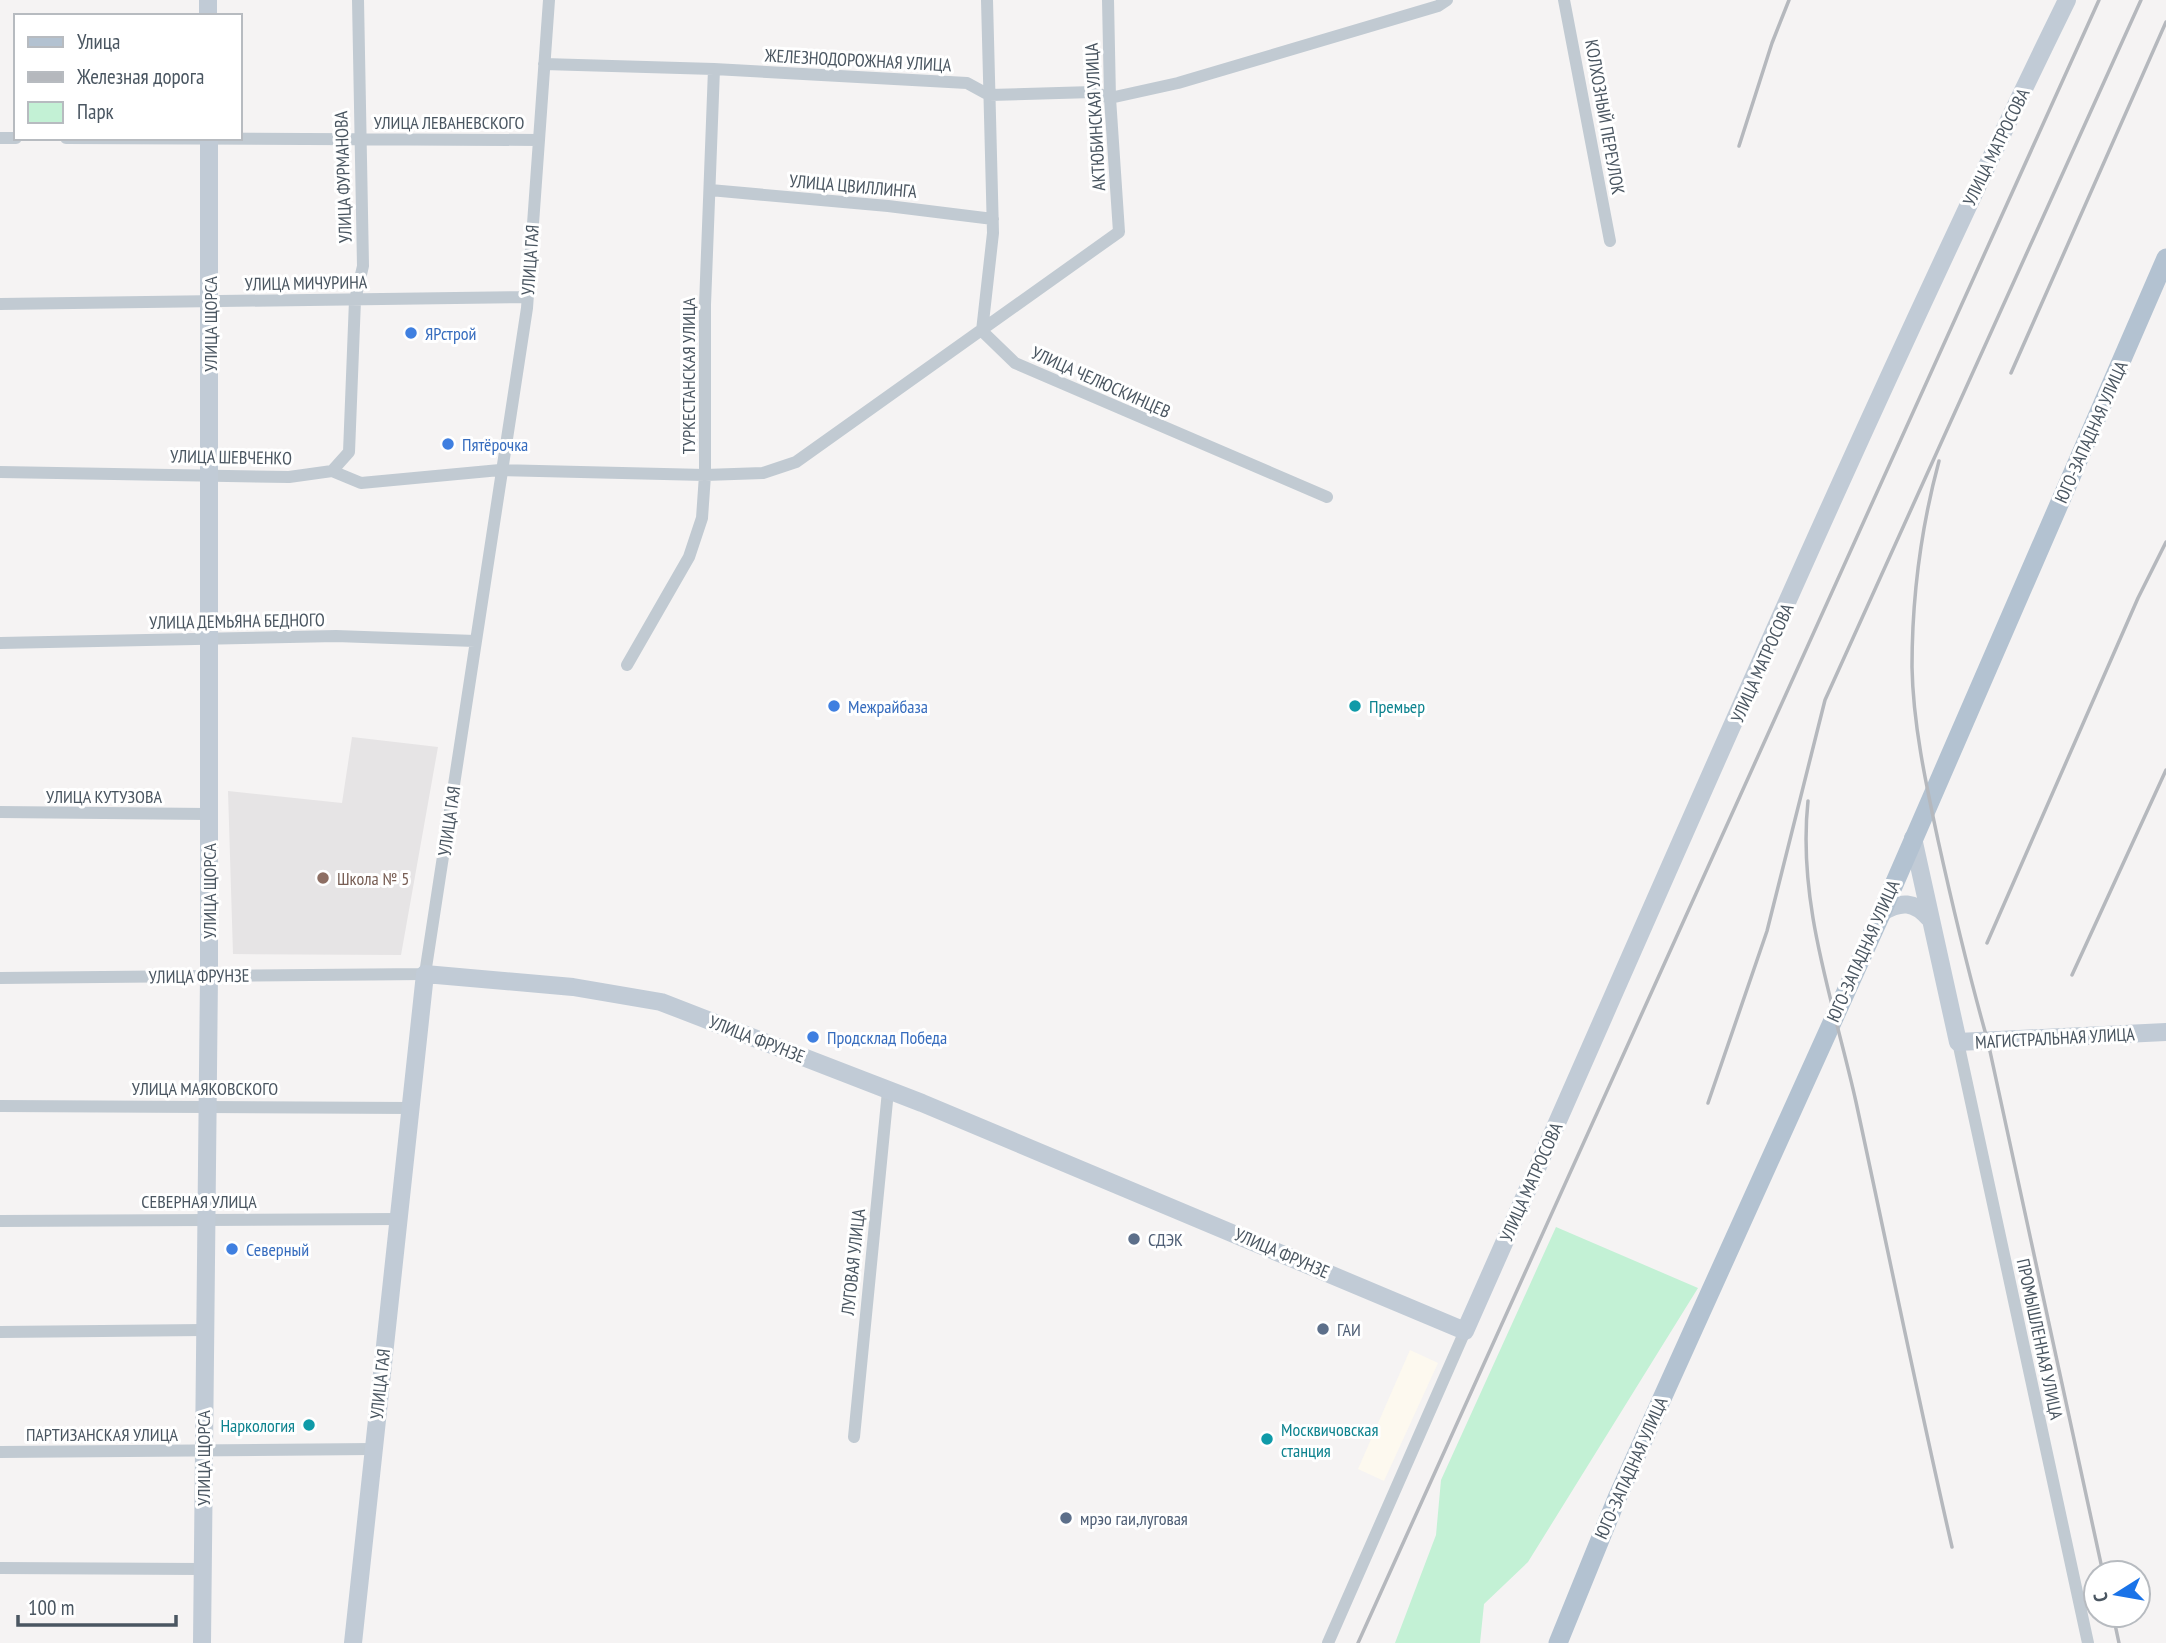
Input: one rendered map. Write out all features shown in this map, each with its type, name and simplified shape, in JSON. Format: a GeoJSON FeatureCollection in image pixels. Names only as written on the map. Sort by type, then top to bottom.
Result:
{"type":"FeatureCollection","features":[{"type":"Feature","properties":{"kind":"main road","name":"ЮГО-ЗАПАДНАЯ УЛИЦА"},"geometry":{"type":"LineString","coordinates":[[1558,1643],[1622,1485],[1882,912],[2166,258]]}},
{"type":"Feature","properties":{"kind":"street","name":"УЛИЦА ФУРМАНОВА"},"geometry":{"type":"LineString","coordinates":[[332,471],[349,452],[355,300],[363,267],[358,0]]}},
{"type":"Feature","properties":{"kind":"street","name":"УЛИЦА ГАЯ"},"geometry":{"type":"LineString","coordinates":[[353,1643],[425,974],[528,297],[549,0]]}},
{"type":"Feature","properties":{"kind":"street"},"geometry":{"type":"LineString","coordinates":[[982,331],[993,219],[987,0]]}},
{"type":"Feature","properties":{"kind":"street","name":"АКТЮБИНСКАЯ УЛИЦА"},"geometry":{"type":"LineString","coordinates":[[1108,0],[1110,98],[1119,232]]}},
{"type":"Feature","properties":{"kind":"street","name":"ЖЕЛЕЗНОДОРОЖНАЯ УЛИЦА"},"geometry":{"type":"LineString","coordinates":[[544,64],[714,69],[967,83],[989,95],[1093,92],[1110,98],[1178,83],[1438,6],[1447,0]]}},
{"type":"Feature","properties":{"kind":"street","name":"КОЛХОЗНЫЙ ПЕРЕУЛОК"},"geometry":{"type":"LineString","coordinates":[[1564,0],[1610,241]]}},
{"type":"Feature","properties":{"kind":"street","name":"УЛИЦА МАТРОСОВА"},"geometry":{"type":"LineString","coordinates":[[1465,1331],[1801,574],[1985,168],[2067,0]]}},
{"type":"Feature","properties":{"kind":"street","name":"ТУРКЕСТАНСКАЯ УЛИЦА"},"geometry":{"type":"LineString","coordinates":[[627,665],[689,557],[702,518],[705,475],[705,305],[714,69]]}},
{"type":"Feature","properties":{"kind":"street","name":"УЛИЦА ЛЕВАНЕВСКОГО"},"geometry":{"type":"LineString","coordinates":[[242,139],[539,140]]}},
{"type":"Feature","properties":{"kind":"street","name":"УЛИЦА ЩОРСА"},"geometry":{"type":"LineString","coordinates":[[202,1643],[209,975],[209,140]]}},
{"type":"Feature","properties":{"kind":"street","name":"УЛИЦА ЦВИЛЛИНГА"},"geometry":{"type":"LineString","coordinates":[[710,191],[888,206],[993,219]]}},
{"type":"Feature","properties":{"kind":"street","name":"УЛИЦА ШЕВЧЕНКО"},"geometry":{"type":"LineString","coordinates":[[0,472],[289,477],[332,471],[361,483],[500,470],[705,475],[763,473],[796,462],[1119,232]]}},
{"type":"Feature","properties":{"kind":"street","name":"УЛИЦА МИЧУРИНА"},"geometry":{"type":"LineString","coordinates":[[0,304],[528,297]]}},
{"type":"Feature","properties":{"kind":"street","name":"УЛИЦА ЧЕЛЮСКИНЦЕВ"},"geometry":{"type":"LineString","coordinates":[[982,331],[1015,363],[1327,497]]}},
{"type":"Feature","properties":{"kind":"street","name":"УЛИЦА ДЕМЬЯНА БЕДНОГО"},"geometry":{"type":"LineString","coordinates":[[0,643],[336,636],[475,640]]}},
{"type":"Feature","properties":{"kind":"street","name":"УЛИЦА КУТУЗОВА"},"geometry":{"type":"LineString","coordinates":[[0,812],[208,814]]}},
{"type":"Feature","properties":{"kind":"street","name":"МАГИСТРАЛЬНАЯ УЛИЦА"},"geometry":{"type":"LineString","coordinates":[[1913,838],[1958,1042],[2166,1032]]}},
{"type":"Feature","properties":{"kind":"street"},"geometry":{"type":"LineString","coordinates":[[1882,912],[1902,903],[1912,904],[1929,918]]}},
{"type":"Feature","properties":{"kind":"street","name":"УЛИЦА ФРУНЗЕ"},"geometry":{"type":"LineString","coordinates":[[0,978],[425,974],[573,987],[661,1002],[888,1091],[1465,1331]]}},
{"type":"Feature","properties":{"kind":"street","name":"ПРОМЫШЛЕННАЯ УЛИЦА"},"geometry":{"type":"LineString","coordinates":[[1958,1042],[2088,1643]]}},
{"type":"Feature","properties":{"kind":"street","name":"ЛУГОВАЯ УЛИЦА"},"geometry":{"type":"LineString","coordinates":[[854,1437],[888,1091]]}},
{"type":"Feature","properties":{"kind":"street","name":"УЛИЦА МАЯКОВСКОГО"},"geometry":{"type":"LineString","coordinates":[[0,1106],[410,1108]]}},
{"type":"Feature","properties":{"kind":"street","name":"СЕВЕРНАЯ УЛИЦА"},"geometry":{"type":"LineString","coordinates":[[0,1221],[398,1219]]}},
{"type":"Feature","properties":{"kind":"street"},"geometry":{"type":"LineString","coordinates":[[0,1332],[204,1330]]}},
{"type":"Feature","properties":{"kind":"street"},"geometry":{"type":"LineString","coordinates":[[1328,1643],[1465,1331]]}},
{"type":"Feature","properties":{"kind":"street","name":"ПАРТИЗАНСКАЯ УЛИЦА"},"geometry":{"type":"LineString","coordinates":[[0,1452],[373,1449]]}},
{"type":"Feature","properties":{"kind":"street"},"geometry":{"type":"LineString","coordinates":[[0,1568],[202,1569]]}},
{"type":"Feature","properties":{"kind":"shaded area","name":"Школа № 5"},"geometry":{"type":"Polygon","coordinates":[[[352,737],[438,747],[401,955],[233,954],[228,791],[342,803],[352,737]]]}},
{"type":"Feature","properties":{"kind":"shaded area"},"geometry":{"type":"Polygon","coordinates":[[[1410,1350],[1438,1363],[1384,1481],[1358,1469],[1410,1350]]]}},
{"type":"Feature","properties":{"kind":"green space"},"geometry":{"type":"Polygon","coordinates":[[[1556,1227],[1698,1288],[1528,1562],[1484,1604],[1480,1643],[1395,1643],[1436,1535],[1441,1480],[1556,1227]]]}},
{"type":"Feature","properties":{"kind":"railway"},"geometry":{"type":"LineString","coordinates":[[1739,146],[1772,43],[1789,0]]}},
{"type":"Feature","properties":{"kind":"railway"},"geometry":{"type":"LineString","coordinates":[[1358,1643],[2099,0]]}},
{"type":"Feature","properties":{"kind":"railway"},"geometry":{"type":"LineString","coordinates":[[1708,1103],[1767,931],[1825,700],[2141,0]]}},
{"type":"Feature","properties":{"kind":"railway"},"geometry":{"type":"LineString","coordinates":[[2011,373],[2166,22]]}},
{"type":"Feature","properties":{"kind":"railway"},"geometry":{"type":"LineString","coordinates":[[1939,461],[1923,537],[1914,615],[1912,667],[1918,732],[1938,840],[1988,1042],[2100,1559]]}},
{"type":"Feature","properties":{"kind":"railway"},"geometry":{"type":"LineString","coordinates":[[1987,943],[2138,598],[2166,542]]}},
{"type":"Feature","properties":{"kind":"railway"},"geometry":{"type":"LineString","coordinates":[[2072,975],[2166,770]]}},
{"type":"Feature","properties":{"kind":"railway"},"geometry":{"type":"LineString","coordinates":[[1808,801],[1808,878],[1820,953],[1856,1102],[1952,1547]]}},
{"type":"Feature","properties":{"kind":"railway"},"geometry":{"type":"LineString","coordinates":[[2116,1629],[2119,1643]]}},
{"type":"Feature","properties":{"kind":"place","name":"ЯРстрой"},"geometry":{"type":"Point","coordinates":[411,333]}},
{"type":"Feature","properties":{"kind":"place","name":"Пятёрочка"},"geometry":{"type":"Point","coordinates":[448,444]}},
{"type":"Feature","properties":{"kind":"place","name":"Межрайбаза"},"geometry":{"type":"Point","coordinates":[834,706]}},
{"type":"Feature","properties":{"kind":"place","name":"Премьер"},"geometry":{"type":"Point","coordinates":[1355,706]}},
{"type":"Feature","properties":{"kind":"place","name":"Школа № 5"},"geometry":{"type":"Point","coordinates":[323,878]}},
{"type":"Feature","properties":{"kind":"place","name":"Продсклад Победа"},"geometry":{"type":"Point","coordinates":[813,1037]}},
{"type":"Feature","properties":{"kind":"place","name":"СДЭК"},"geometry":{"type":"Point","coordinates":[1134,1239]}},
{"type":"Feature","properties":{"kind":"place","name":"Северный"},"geometry":{"type":"Point","coordinates":[232,1249]}},
{"type":"Feature","properties":{"kind":"place","name":"ГАИ"},"geometry":{"type":"Point","coordinates":[1323,1329]}},
{"type":"Feature","properties":{"kind":"place","name":"Наркология"},"geometry":{"type":"Point","coordinates":[309,1425]}},
{"type":"Feature","properties":{"kind":"place","name":"Москвичовская станция"},"geometry":{"type":"Point","coordinates":[1267,1439]}},
{"type":"Feature","properties":{"kind":"place","name":"мрэо гаи,луговая"},"geometry":{"type":"Point","coordinates":[1066,1518]}}]}
